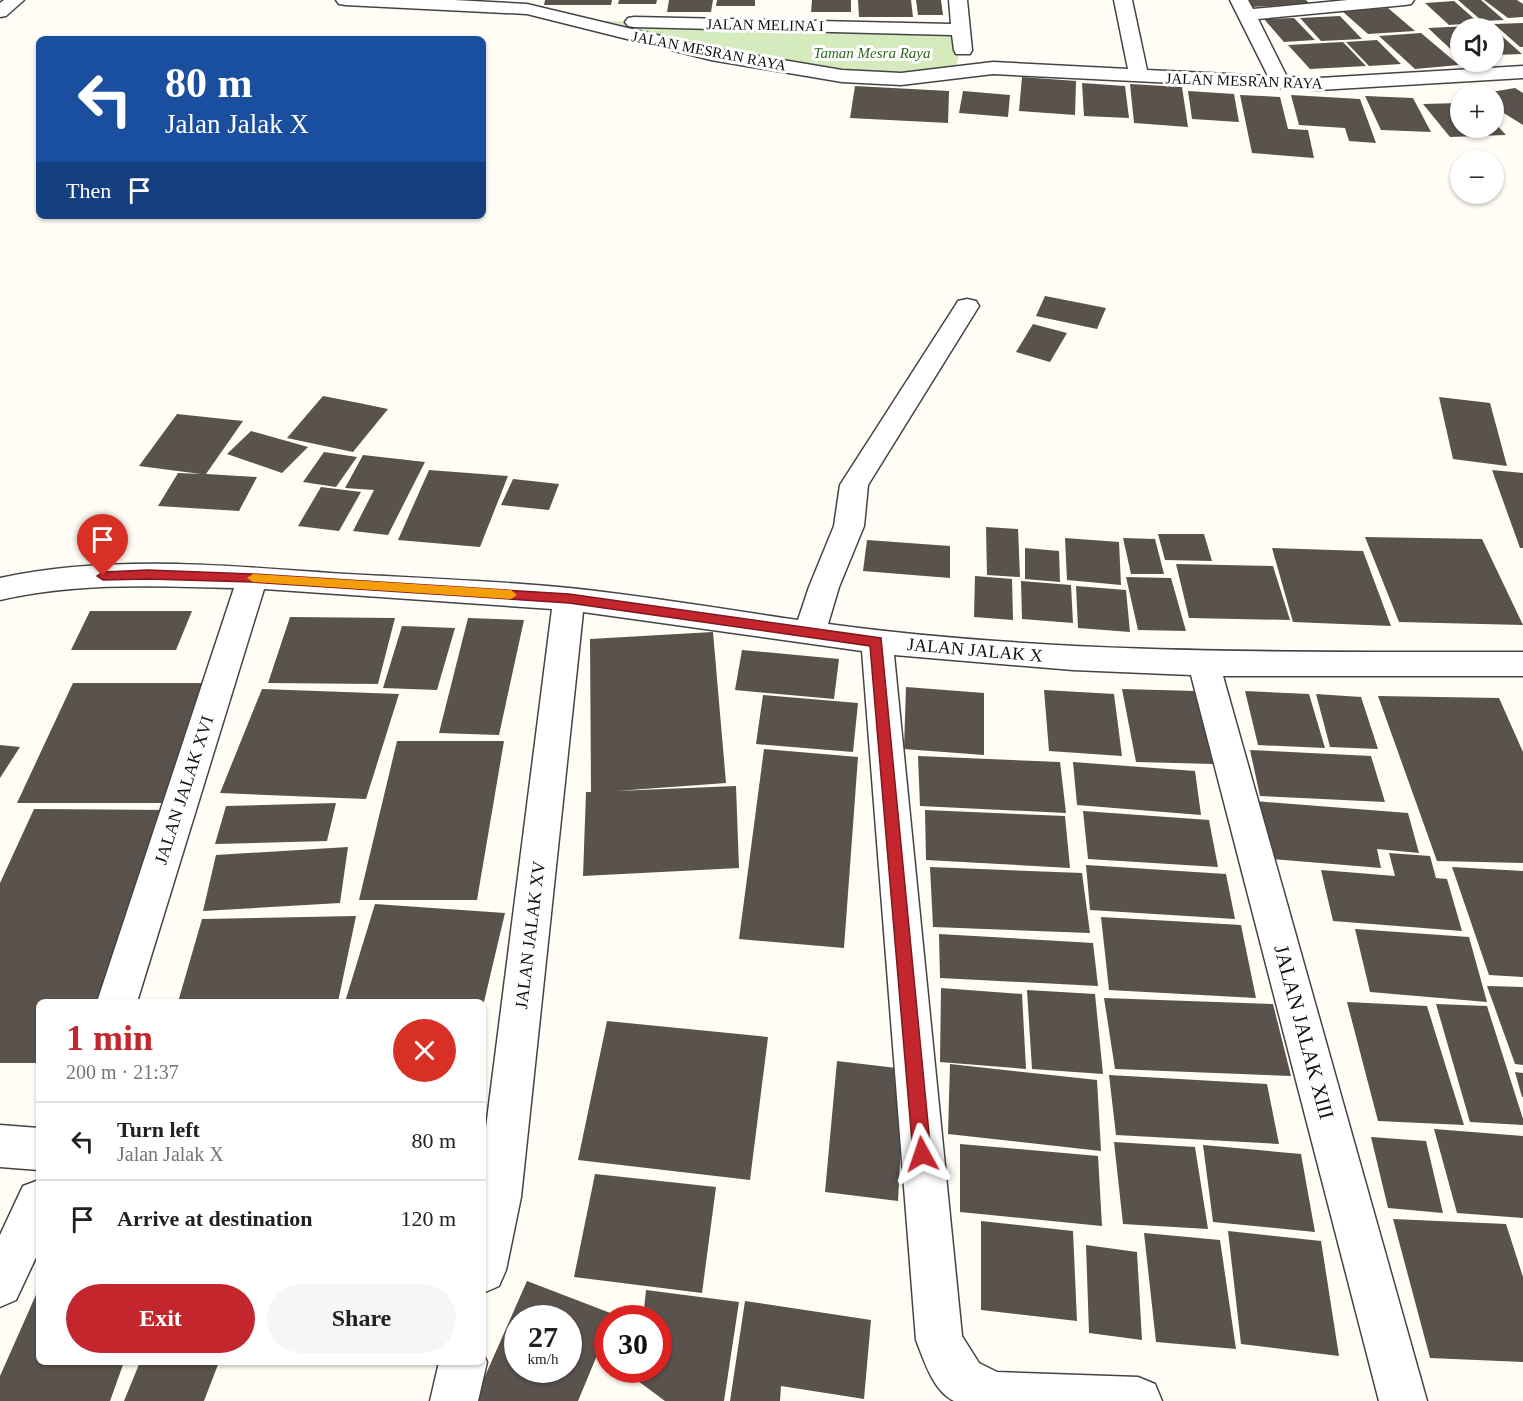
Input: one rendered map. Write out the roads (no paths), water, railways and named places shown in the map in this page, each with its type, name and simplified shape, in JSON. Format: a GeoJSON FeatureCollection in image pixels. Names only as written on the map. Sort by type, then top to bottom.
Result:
{"type":"FeatureCollection","features":[{"type":"Feature","properties":{"kind":"street"},"geometry":{"type":"LineString","coordinates":[[0,12],[15,0]]}},
{"type":"Feature","properties":{"kind":"street","name":"JALAN MESRAN RAYA"},"geometry":{"type":"LineString","coordinates":[[345,0],[528,5],[568,20],[711,54],[842,75],[901,79],[927,78],[964,70],[993,68],[1281,83],[1344,84],[1523,72]]}},
{"type":"Feature","properties":{"kind":"street"},"geometry":{"type":"LineString","coordinates":[[958,0],[964,70]]}},
{"type":"Feature","properties":{"kind":"street"},"geometry":{"type":"LineString","coordinates":[[1123,0],[1139,76]]}},
{"type":"Feature","properties":{"kind":"street"},"geometry":{"type":"LineString","coordinates":[[1281,83],[1243,8],[1405,0]]}},
{"type":"Feature","properties":{"kind":"street","name":"JALAN MELINA I"},"geometry":{"type":"LineString","coordinates":[[568,20],[962,30]]}},
{"type":"Feature","properties":{"kind":"street"},"geometry":{"type":"LineString","coordinates":[[810,631],[824,587],[849,526],[854,485],[967,306]]}},
{"type":"Feature","properties":{"kind":"street","name":"JALAN JALAK X"},"geometry":{"type":"LineString","coordinates":[[0,589],[27,583],[81,577],[148,575],[252,578],[569,599],[877,642],[1073,658],[1204,664],[1523,664]]}},
{"type":"Feature","properties":{"kind":"street","name":"JALAN JALAK XVI"},"geometry":{"type":"LineString","coordinates":[[118,999],[252,578]]}},
{"type":"Feature","properties":{"kind":"street","name":"JALAN JALAK XV"},"geometry":{"type":"LineString","coordinates":[[486,1256],[499,1197],[569,599]]}},
{"type":"Feature","properties":{"kind":"street"},"geometry":{"type":"LineString","coordinates":[[877,642],[939,1340],[962,1380],[995,1396],[1138,1401]]}},
{"type":"Feature","properties":{"kind":"street","name":"JALAN JALAK XIII"},"geometry":{"type":"LineString","coordinates":[[1204,664],[1403,1401]]}},
{"type":"Feature","properties":{"kind":"street"},"geometry":{"type":"LineString","coordinates":[[0,1146],[36,1149]]}},
{"type":"Feature","properties":{"kind":"street"},"geometry":{"type":"LineString","coordinates":[[0,1284],[36,1208]]}},
{"type":"Feature","properties":{"kind":"street"},"geometry":{"type":"LineString","coordinates":[[454,1401],[462,1365]]}},
{"type":"Feature","properties":{"kind":"park label","name":"Taman Mesra Raya"},"geometry":{"type":"Point","coordinates":[872,53]}}]}
